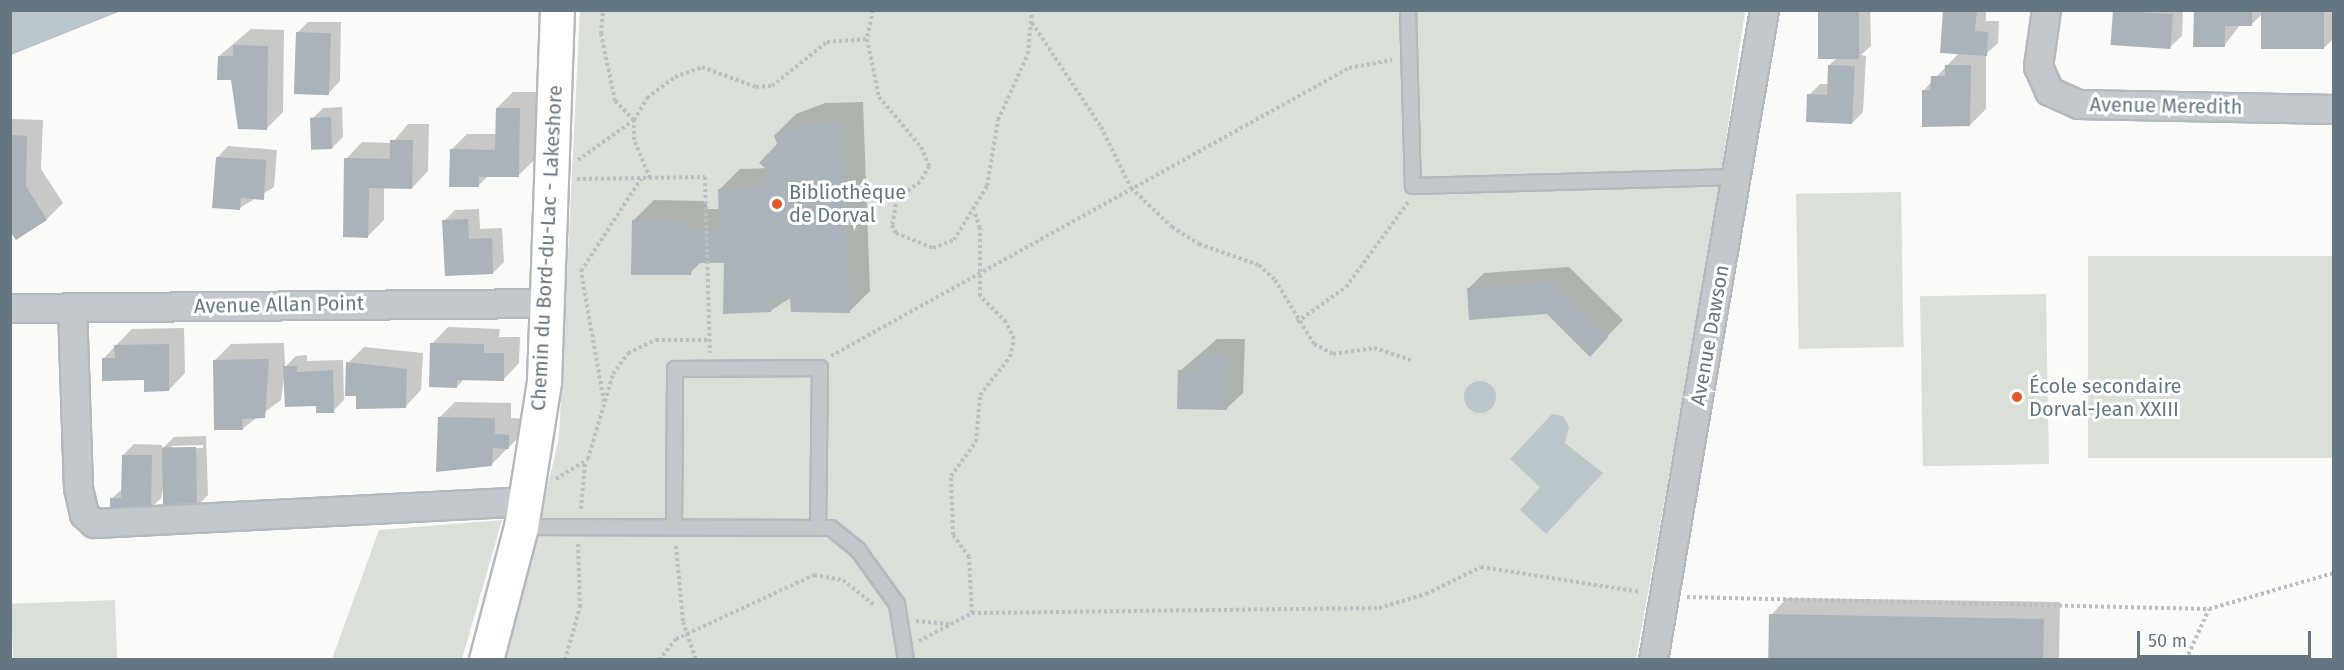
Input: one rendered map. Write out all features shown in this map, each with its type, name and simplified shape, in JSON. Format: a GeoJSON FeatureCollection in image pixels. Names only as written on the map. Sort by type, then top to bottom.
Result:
{"type":"FeatureCollection","features":[{"type":"Feature","properties":{"kind":"street","name":"Chemin du Bord-du-Lac - Lakeshore"},"geometry":{"type":"LineString","coordinates":[[486,660],[524,514],[544,381],[557,10]]}},
{"type":"Feature","properties":{"kind":"street","name":"Avenue Dawson"},"geometry":{"type":"LineString","coordinates":[[1653,660],[1666,596],[1764,10]]}},
{"type":"Feature","properties":{"kind":"street","name":"Avenue Meredith"},"geometry":{"type":"LineString","coordinates":[[2046,10],[2038,66],[2049,90],[2078,104],[2334,109]]}},
{"type":"Feature","properties":{"kind":"street","name":"Avenue Allan Point"},"geometry":{"type":"LineString","coordinates":[[10,308],[548,303]]}},
{"type":"Feature","properties":{"kind":"street"},"geometry":{"type":"LineString","coordinates":[[72,307],[78,488],[84,514],[94,523],[524,514]]}},
{"type":"Feature","properties":{"kind":"lane"},"geometry":{"type":"LineString","coordinates":[[1408,10],[1413,186],[1737,177]]}},
{"type":"Feature","properties":{"kind":"lane"},"geometry":{"type":"LineString","coordinates":[[674,525],[675,369],[819,368],[818,528]]}},
{"type":"Feature","properties":{"kind":"lane"},"geometry":{"type":"LineString","coordinates":[[524,514],[577,526],[831,528],[858,550],[897,604],[906,654]]}},
{"type":"Feature","properties":{"kind":"path"},"geometry":{"type":"LineString","coordinates":[[603,10],[601,34],[615,101],[634,120],[634,140],[650,178]]}},
{"type":"Feature","properties":{"kind":"path"},"geometry":{"type":"LineString","coordinates":[[873,10],[867,39],[879,97],[921,147],[929,166],[893,206],[896,233],[933,248],[946,247],[974,211],[994,166],[998,120],[1028,54],[1032,10]]}},
{"type":"Feature","properties":{"kind":"path"},"geometry":{"type":"LineString","coordinates":[[1032,22],[1101,128],[1131,188],[1199,244],[1259,265],[1275,280],[1297,322],[1314,344],[1333,354],[1374,348],[1411,360]]}},
{"type":"Feature","properties":{"kind":"path"},"geometry":{"type":"LineString","coordinates":[[552,180],[634,120],[647,98],[702,67],[756,87],[772,87],[826,42],[867,39]]}},
{"type":"Feature","properties":{"kind":"path"},"geometry":{"type":"LineString","coordinates":[[819,368],[835,352],[1349,68],[1409,58]]}},
{"type":"Feature","properties":{"kind":"path"},"geometry":{"type":"LineString","coordinates":[[552,180],[705,177],[711,354]]}},
{"type":"Feature","properties":{"kind":"path"},"geometry":{"type":"LineString","coordinates":[[604,404],[580,289],[581,271],[642,178]]}},
{"type":"Feature","properties":{"kind":"path"},"geometry":{"type":"LineString","coordinates":[[1297,322],[1346,287],[1408,205],[1413,186]]}},
{"type":"Feature","properties":{"kind":"path"},"geometry":{"type":"LineString","coordinates":[[972,613],[969,557],[953,535],[951,476],[976,442],[980,395],[1010,357],[1014,339],[1006,322],[980,296],[978,272],[980,228],[974,211]]}},
{"type":"Feature","properties":{"kind":"path"},"geometry":{"type":"LineString","coordinates":[[524,514],[585,462],[596,445],[613,374],[628,353],[656,340],[710,340]]}},
{"type":"Feature","properties":{"kind":"path"},"geometry":{"type":"LineString","coordinates":[[565,660],[582,584],[577,526],[585,462]]}},
{"type":"Feature","properties":{"kind":"path"},"geometry":{"type":"LineString","coordinates":[[674,525],[687,634],[696,660]]}},
{"type":"Feature","properties":{"kind":"path"},"geometry":{"type":"LineString","coordinates":[[906,654],[972,613],[1379,608],[1426,594],[1481,567],[1666,596],[2209,609],[2334,573]]}},
{"type":"Feature","properties":{"kind":"path"},"geometry":{"type":"LineString","coordinates":[[659,660],[676,639],[814,575],[843,580],[882,611]]}},
{"type":"Feature","properties":{"kind":"path"},"geometry":{"type":"LineString","coordinates":[[2186,660],[2209,609]]}},
{"type":"Feature","properties":{"kind":"path"},"geometry":{"type":"LineString","coordinates":[[912,620],[951,624]]}},
{"type":"Feature","properties":{"kind":"shaded area"},"geometry":{"type":"Polygon","coordinates":[[[11,10],[121,10],[121,11],[11,55],[11,10]]]}},
{"type":"Feature","properties":{"kind":"shaded area"},"geometry":{"type":"Polygon","coordinates":[[[580,11],[1745,11],[1711,241],[1636,659],[506,660],[559,438],[580,11]]]}},
{"type":"Feature","properties":{"kind":"shaded area"},"geometry":{"type":"Polygon","coordinates":[[[1901,192],[1904,347],[1799,349],[1796,194],[1901,192]]]}},
{"type":"Feature","properties":{"kind":"shaded area"},"geometry":{"type":"Polygon","coordinates":[[[2088,256],[2333,256],[2333,458],[2088,458],[2088,256]]]}},
{"type":"Feature","properties":{"kind":"shaded area"},"geometry":{"type":"Polygon","coordinates":[[[2046,294],[2049,464],[1923,466],[1920,296],[2046,294]]]}},
{"type":"Feature","properties":{"kind":"shaded area"},"geometry":{"type":"Polygon","coordinates":[[[1480,381],[1491,386],[1496,397],[1491,408],[1480,413],[1469,408],[1464,397],[1469,386],[1480,381]]]}},
{"type":"Feature","properties":{"kind":"shaded area"},"geometry":{"type":"Polygon","coordinates":[[[1552,414],[1563,416],[1569,427],[1565,443],[1603,473],[1546,534],[1520,510],[1540,487],[1510,459],[1552,414]]]}},
{"type":"Feature","properties":{"kind":"shaded area"},"geometry":{"type":"Polygon","coordinates":[[[502,520],[462,659],[332,659],[379,530],[502,520]]]}},
{"type":"Feature","properties":{"kind":"shaded area"},"geometry":{"type":"Polygon","coordinates":[[[115,600],[117,659],[13,660],[11,604],[115,600]]]}},
{"type":"Feature","properties":{"kind":"building"},"geometry":{"type":"Polygon","coordinates":[[[1818,10],[1859,10],[1859,59],[1818,59],[1818,10]]]}},
{"type":"Feature","properties":{"kind":"building"},"geometry":{"type":"Polygon","coordinates":[[[1943,10],[1977,10],[1975,31],[1988,32],[1987,56],[1940,53],[1943,10]]]}},
{"type":"Feature","properties":{"kind":"building"},"geometry":{"type":"Polygon","coordinates":[[[2113,10],[2173,14],[2170,49],[2111,45],[2113,10]]]}},
{"type":"Feature","properties":{"kind":"building"},"geometry":{"type":"Polygon","coordinates":[[[2194,10],[2252,10],[2252,26],[2225,26],[2225,47],[2193,47],[2194,10]]]}},
{"type":"Feature","properties":{"kind":"building"},"geometry":{"type":"Polygon","coordinates":[[[2261,10],[2324,10],[2324,49],[2261,49],[2261,10]]]}},
{"type":"Feature","properties":{"kind":"building"},"geometry":{"type":"Polygon","coordinates":[[[296,32],[331,33],[329,95],[294,94],[296,32]]]}},
{"type":"Feature","properties":{"kind":"building"},"geometry":{"type":"Polygon","coordinates":[[[233,45],[268,46],[267,130],[238,129],[231,80],[217,80],[218,56],[233,56],[233,45]]]}},
{"type":"Feature","properties":{"kind":"building"},"geometry":{"type":"Polygon","coordinates":[[[1828,65],[1855,66],[1852,124],[1806,122],[1807,94],[1827,95],[1828,65]]]}},
{"type":"Feature","properties":{"kind":"building"},"geometry":{"type":"Polygon","coordinates":[[[1945,65],[1971,65],[1970,126],[1922,127],[1922,90],[1930,90],[1931,76],[1945,76],[1945,65]]]}},
{"type":"Feature","properties":{"kind":"building"},"geometry":{"type":"Polygon","coordinates":[[[496,108],[520,108],[519,177],[479,177],[479,187],[449,187],[450,149],[495,150],[496,108]]]}},
{"type":"Feature","properties":{"kind":"building"},"geometry":{"type":"Polygon","coordinates":[[[331,117],[332,149],[311,150],[310,118],[331,117]]]}},
{"type":"Feature","properties":{"kind":"building"},"geometry":{"type":"Polygon","coordinates":[[[843,122],[850,313],[791,312],[790,298],[772,300],[771,312],[723,314],[724,263],[692,263],[691,275],[631,275],[632,220],[686,221],[687,229],[719,230],[718,189],[764,188],[769,171],[759,163],[777,144],[774,135],[803,124],[843,122]]]}},
{"type":"Feature","properties":{"kind":"building"},"geometry":{"type":"Polygon","coordinates":[[[10,135],[27,136],[26,186],[47,220],[16,240],[10,231],[10,135]]]}},
{"type":"Feature","properties":{"kind":"building"},"geometry":{"type":"Polygon","coordinates":[[[390,140],[413,140],[412,189],[369,188],[368,238],[343,237],[344,158],[390,159],[390,140]]]}},
{"type":"Feature","properties":{"kind":"building"},"geometry":{"type":"Polygon","coordinates":[[[216,157],[266,160],[264,200],[241,198],[240,210],[212,208],[216,157]]]}},
{"type":"Feature","properties":{"kind":"building"},"geometry":{"type":"Polygon","coordinates":[[[468,219],[469,239],[492,238],[493,274],[445,276],[442,220],[468,219]]]}},
{"type":"Feature","properties":{"kind":"building"},"geometry":{"type":"Polygon","coordinates":[[[1553,282],[1608,337],[1590,357],[1547,314],[1469,320],[1467,288],[1553,282]]]}},
{"type":"Feature","properties":{"kind":"building"},"geometry":{"type":"Polygon","coordinates":[[[430,343],[484,344],[484,353],[504,353],[504,381],[457,380],[457,388],[429,387],[430,343]]]}},
{"type":"Feature","properties":{"kind":"building"},"geometry":{"type":"Polygon","coordinates":[[[169,344],[169,391],[144,392],[144,380],[102,381],[102,358],[115,358],[114,345],[169,344]]]}},
{"type":"Feature","properties":{"kind":"building"},"geometry":{"type":"Polygon","coordinates":[[[1199,354],[1229,355],[1227,410],[1177,409],[1178,370],[1199,371],[1199,354]]]}},
{"type":"Feature","properties":{"kind":"building"},"geometry":{"type":"Polygon","coordinates":[[[269,359],[265,418],[242,419],[243,430],[214,430],[213,360],[269,359]]]}},
{"type":"Feature","properties":{"kind":"building"},"geometry":{"type":"Polygon","coordinates":[[[346,362],[407,369],[406,408],[356,409],[356,396],[345,396],[346,362]]]}},
{"type":"Feature","properties":{"kind":"building"},"geometry":{"type":"Polygon","coordinates":[[[283,366],[297,366],[297,372],[333,370],[334,413],[316,413],[316,406],[285,407],[283,366]]]}},
{"type":"Feature","properties":{"kind":"building"},"geometry":{"type":"Polygon","coordinates":[[[438,417],[495,418],[495,434],[509,435],[509,449],[493,448],[492,466],[436,472],[438,417]]]}},
{"type":"Feature","properties":{"kind":"building"},"geometry":{"type":"Polygon","coordinates":[[[196,447],[197,507],[163,508],[162,448],[196,447]]]}},
{"type":"Feature","properties":{"kind":"building"},"geometry":{"type":"Polygon","coordinates":[[[122,455],[152,455],[151,510],[110,510],[110,498],[121,498],[122,455]]]}},
{"type":"Feature","properties":{"kind":"building"},"geometry":{"type":"Polygon","coordinates":[[[1769,614],[2044,619],[2043,660],[1768,660],[1769,614]]]}},
{"type":"Feature","properties":{"kind":"place","name":"Bibliothèque de Dorval"},"geometry":{"type":"Point","coordinates":[777,204]}},
{"type":"Feature","properties":{"kind":"place","name":"École secondaire Dorval-Jean XXIII"},"geometry":{"type":"Point","coordinates":[2017,397]}}]}
